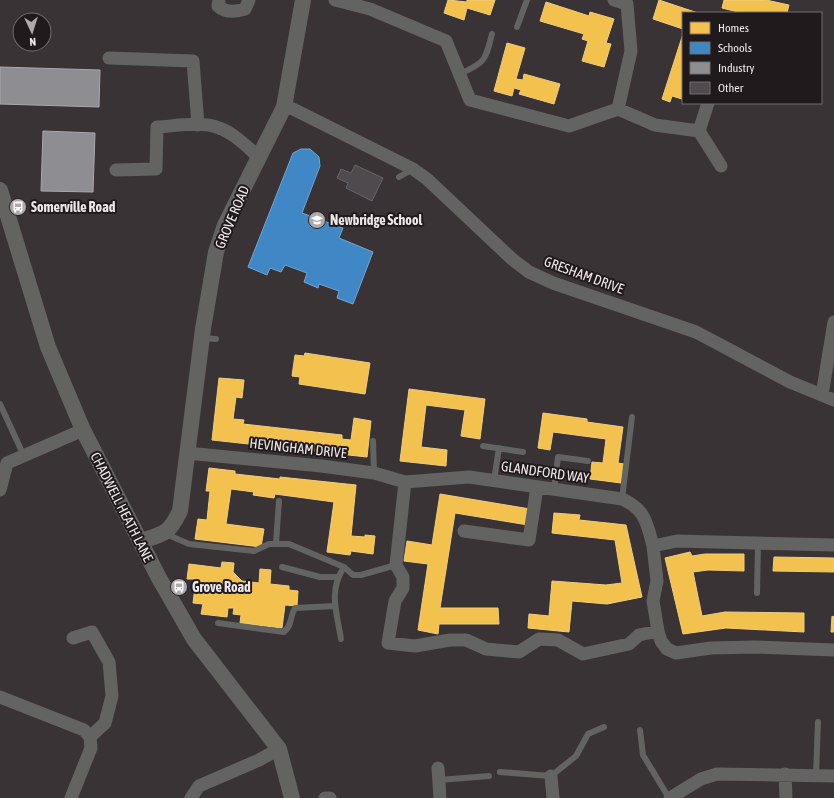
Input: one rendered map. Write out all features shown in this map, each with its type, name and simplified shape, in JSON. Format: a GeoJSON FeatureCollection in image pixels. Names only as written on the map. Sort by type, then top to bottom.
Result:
{"type":"FeatureCollection","features":[{"type":"Feature","properties":{"kind":"street"},"geometry":{"type":"LineString","coordinates":[[219,0],[218,6],[223,10],[236,11],[245,9],[249,0]]}},
{"type":"Feature","properties":{"kind":"street","name":"GROVE ROAD"},"geometry":{"type":"LineString","coordinates":[[165,533],[174,523],[180,510],[187,453],[209,338],[216,252],[225,225],[284,107],[303,0]]}},
{"type":"Feature","properties":{"kind":"street"},"geometry":{"type":"LineString","coordinates":[[335,0],[371,5],[446,41],[470,100],[569,126],[618,110],[655,126],[699,130]]}},
{"type":"Feature","properties":{"kind":"street"},"geometry":{"type":"LineString","coordinates":[[614,0],[628,2],[631,51],[618,110]]}},
{"type":"Feature","properties":{"kind":"street"},"geometry":{"type":"LineString","coordinates":[[109,58],[193,61],[198,125]]}},
{"type":"Feature","properties":{"kind":"street"},"geometry":{"type":"LineString","coordinates":[[708,104],[699,130],[721,166]]}},
{"type":"Feature","properties":{"kind":"street","name":"GRESHAM DRIVE"},"geometry":{"type":"LineString","coordinates":[[284,107],[293,109],[413,169],[427,179],[512,259],[529,272],[553,284],[696,332],[790,382],[828,397]]}},
{"type":"Feature","properties":{"kind":"street"},"geometry":{"type":"LineString","coordinates":[[116,170],[156,169],[158,127],[198,125],[219,128],[231,134],[259,157]]}},
{"type":"Feature","properties":{"kind":"street","name":"CHADWELL HEATH LANE"},"geometry":{"type":"LineString","coordinates":[[0,190],[48,347],[83,430],[140,541],[194,638],[279,749],[292,798]]}},
{"type":"Feature","properties":{"kind":"street"},"geometry":{"type":"LineString","coordinates":[[828,397],[834,322]]}},
{"type":"Feature","properties":{"kind":"street"},"geometry":{"type":"LineString","coordinates":[[0,490],[4,462],[24,456],[83,430]]}},
{"type":"Feature","properties":{"kind":"street","name":"HEVINGHAM DRIVE"},"geometry":{"type":"LineString","coordinates":[[187,453],[321,466],[374,473],[405,482]]}},
{"type":"Feature","properties":{"kind":"street","name":"GLANDFORD WAY"},"geometry":{"type":"LineString","coordinates":[[405,482],[469,477],[622,499],[633,504],[641,511],[648,524],[653,546],[657,581],[653,600],[658,631],[661,641],[667,649],[676,653],[711,648],[755,647],[834,650]]}},
{"type":"Feature","properties":{"kind":"street"},"geometry":{"type":"LineString","coordinates":[[405,482],[396,565],[403,577],[403,588],[395,601],[388,643],[415,646],[450,640],[466,640],[486,649],[519,652],[539,639],[558,640],[583,654],[628,644],[639,635],[658,631]]}},
{"type":"Feature","properties":{"kind":"street"},"geometry":{"type":"LineString","coordinates":[[464,530],[530,540],[537,487]]}},
{"type":"Feature","properties":{"kind":"street"},"geometry":{"type":"LineString","coordinates":[[140,541],[165,533]]}},
{"type":"Feature","properties":{"kind":"street"},"geometry":{"type":"LineString","coordinates":[[653,546],[677,542],[834,545]]}},
{"type":"Feature","properties":{"kind":"street"},"geometry":{"type":"LineString","coordinates":[[73,638],[92,632],[109,662],[112,696],[105,723],[90,737]]}},
{"type":"Feature","properties":{"kind":"street"},"geometry":{"type":"LineString","coordinates":[[0,697],[84,730],[90,737],[91,748],[71,798]]}},
{"type":"Feature","properties":{"kind":"street"},"geometry":{"type":"LineString","coordinates":[[190,798],[199,786],[279,749]]}},
{"type":"Feature","properties":{"kind":"street"},"geometry":{"type":"LineString","coordinates":[[438,774],[440,798]]}},
{"type":"Feature","properties":{"kind":"street"},"geometry":{"type":"LineString","coordinates":[[669,798],[701,779],[717,774],[834,776]]}},
{"type":"Feature","properties":{"kind":"street"},"geometry":{"type":"LineString","coordinates":[[785,774],[786,798]]}},
{"type":"Feature","properties":{"kind":"street"},"geometry":{"type":"LineString","coordinates":[[551,776],[554,798]]}},
{"type":"Feature","properties":{"kind":"street"},"geometry":{"type":"LineString","coordinates":[[325,798],[330,798]]}},
{"type":"Feature","properties":{"kind":"lane"},"geometry":{"type":"LineString","coordinates":[[517,27],[528,0]]}},
{"type":"Feature","properties":{"kind":"lane"},"geometry":{"type":"LineString","coordinates":[[460,74],[483,62],[487,56],[492,34]]}},
{"type":"Feature","properties":{"kind":"lane"},"geometry":{"type":"LineString","coordinates":[[399,177],[413,169]]}},
{"type":"Feature","properties":{"kind":"lane"},"geometry":{"type":"LineString","coordinates":[[0,404],[24,456]]}},
{"type":"Feature","properties":{"kind":"lane"},"geometry":{"type":"LineString","coordinates":[[622,499],[632,417]]}},
{"type":"Feature","properties":{"kind":"lane"},"geometry":{"type":"LineString","coordinates":[[373,441],[374,473]]}},
{"type":"Feature","properties":{"kind":"lane"},"geometry":{"type":"LineString","coordinates":[[483,446],[523,452]]}},
{"type":"Feature","properties":{"kind":"lane"},"geometry":{"type":"LineString","coordinates":[[494,480],[499,448]]}},
{"type":"Feature","properties":{"kind":"lane"},"geometry":{"type":"LineString","coordinates":[[554,489],[558,457],[588,461]]}},
{"type":"Feature","properties":{"kind":"lane"},"geometry":{"type":"LineString","coordinates":[[276,543],[279,501]]}},
{"type":"Feature","properties":{"kind":"lane"},"geometry":{"type":"LineString","coordinates":[[165,533],[189,544],[254,551],[269,544],[289,544],[344,567],[353,575],[396,565]]}},
{"type":"Feature","properties":{"kind":"lane"},"geometry":{"type":"LineString","coordinates":[[756,593],[758,544]]}},
{"type":"Feature","properties":{"kind":"lane"},"geometry":{"type":"LineString","coordinates":[[282,567],[320,577],[337,577]]}},
{"type":"Feature","properties":{"kind":"lane"},"geometry":{"type":"LineString","coordinates":[[341,639],[335,606],[334,589],[337,577],[344,567]]}},
{"type":"Feature","properties":{"kind":"lane"},"geometry":{"type":"LineString","coordinates":[[218,623],[284,632],[290,626],[292,612],[295,608],[335,606]]}},
{"type":"Feature","properties":{"kind":"lane"},"geometry":{"type":"LineString","coordinates":[[816,775],[818,722]]}},
{"type":"Feature","properties":{"kind":"lane"},"geometry":{"type":"LineString","coordinates":[[500,772],[551,776],[576,756],[588,734],[604,727]]}},
{"type":"Feature","properties":{"kind":"lane"},"geometry":{"type":"LineString","coordinates":[[640,730],[643,755],[669,798]]}},
{"type":"Feature","properties":{"kind":"lane"},"geometry":{"type":"LineString","coordinates":[[438,774],[489,776]]}},
{"type":"Feature","properties":{"kind":"building: Homes"},"geometry":{"type":"Polygon","coordinates":[[[448,0],[467,2],[467,0],[495,0],[490,15],[467,8],[464,20],[444,13],[448,0]]]}},
{"type":"Feature","properties":{"kind":"building: Homes"},"geometry":{"type":"Polygon","coordinates":[[[659,0],[695,12],[682,12],[682,29],[653,19],[659,0]]]}},
{"type":"Feature","properties":{"kind":"building: Homes"},"geometry":{"type":"Polygon","coordinates":[[[724,0],[766,0],[789,5],[787,12],[738,12],[722,8],[724,0]]]}},
{"type":"Feature","properties":{"kind":"building: Homes"},"geometry":{"type":"Polygon","coordinates":[[[546,2],[589,16],[590,12],[614,19],[606,43],[611,44],[604,67],[582,61],[588,41],[582,39],[584,34],[540,21],[546,2]]]}},
{"type":"Feature","properties":{"kind":"building: Homes"},"geometry":{"type":"Polygon","coordinates":[[[682,37],[682,99],[672,96],[670,102],[662,99],[682,37]]]}},
{"type":"Feature","properties":{"kind":"building: Homes"},"geometry":{"type":"Polygon","coordinates":[[[507,43],[525,48],[516,79],[523,80],[524,74],[560,84],[554,104],[519,94],[521,90],[514,88],[512,96],[494,91],[507,43]]]}},
{"type":"Feature","properties":{"kind":"building: Homes"},"geometry":{"type":"Polygon","coordinates":[[[305,353],[370,363],[365,394],[299,384],[300,377],[292,376],[295,355],[304,356],[305,353]]]}},
{"type":"Feature","properties":{"kind":"building: Homes"},"geometry":{"type":"Polygon","coordinates":[[[219,378],[244,380],[242,398],[236,397],[233,419],[244,420],[243,424],[342,435],[342,439],[351,440],[354,418],[371,421],[367,457],[212,440],[219,378]]]}},
{"type":"Feature","properties":{"kind":"building: Homes"},"geometry":{"type":"Polygon","coordinates":[[[409,389],[485,399],[480,439],[461,436],[465,410],[426,405],[421,447],[447,450],[446,466],[400,461],[409,389]]]}},
{"type":"Feature","properties":{"kind":"building: Homes"},"geometry":{"type":"Polygon","coordinates":[[[543,413],[587,419],[587,422],[623,427],[618,463],[624,464],[621,483],[590,479],[592,462],[603,463],[606,439],[553,432],[550,450],[538,448],[543,413]]]}},
{"type":"Feature","properties":{"kind":"building: Homes"},"geometry":{"type":"Polygon","coordinates":[[[209,468],[235,471],[235,474],[356,485],[351,536],[375,536],[373,554],[351,551],[350,555],[327,552],[334,502],[275,494],[274,498],[253,495],[254,492],[231,489],[226,524],[264,529],[261,547],[195,539],[198,519],[207,520],[210,491],[206,491],[209,468]]]}},
{"type":"Feature","properties":{"kind":"building: Homes"},"geometry":{"type":"Polygon","coordinates":[[[440,494],[530,509],[528,525],[455,513],[440,608],[498,608],[499,624],[439,624],[438,634],[418,630],[428,564],[404,561],[407,541],[432,545],[440,494]]]}},
{"type":"Feature","properties":{"kind":"building: Homes"},"geometry":{"type":"Polygon","coordinates":[[[554,513],[580,515],[579,520],[626,525],[642,597],[607,604],[572,601],[569,632],[528,628],[529,614],[549,616],[552,581],[606,585],[622,583],[615,540],[552,533],[554,513]]]}},
{"type":"Feature","properties":{"kind":"building: Homes"},"geometry":{"type":"Polygon","coordinates":[[[690,552],[692,556],[705,554],[744,554],[744,571],[708,570],[693,572],[702,616],[725,612],[804,613],[804,632],[726,628],[683,634],[665,558],[690,552]]]}},
{"type":"Feature","properties":{"kind":"building: Homes"},"geometry":{"type":"Polygon","coordinates":[[[774,557],[834,558],[834,572],[773,571],[774,557]]]}},
{"type":"Feature","properties":{"kind":"building: Homes"},"geometry":{"type":"Polygon","coordinates":[[[222,562],[234,563],[233,572],[242,581],[259,583],[260,569],[271,570],[270,584],[289,586],[289,590],[298,591],[297,606],[285,605],[282,628],[240,623],[241,615],[233,614],[234,608],[228,608],[227,617],[201,614],[203,604],[193,603],[196,579],[187,579],[189,564],[221,568],[222,562]]]}},
{"type":"Feature","properties":{"kind":"building: Homes"},"geometry":{"type":"Polygon","coordinates":[[[832,616],[834,617],[834,632],[831,632],[832,616]]]}},
{"type":"Feature","properties":{"kind":"building: Schools"},"geometry":{"type":"Polygon","coordinates":[[[301,149],[310,149],[319,157],[320,166],[302,213],[343,228],[339,238],[373,252],[353,304],[337,298],[339,291],[319,284],[318,288],[304,282],[307,273],[285,265],[281,272],[270,268],[267,275],[248,267],[293,153],[301,149]]]}},
{"type":"Feature","properties":{"kind":"building: Industry"},"geometry":{"type":"Polygon","coordinates":[[[0,67],[100,70],[99,107],[0,104],[0,67]]]}},
{"type":"Feature","properties":{"kind":"building: Industry"},"geometry":{"type":"Polygon","coordinates":[[[43,131],[95,133],[93,192],[41,191],[43,131]]]}},
{"type":"Feature","properties":{"kind":"building: Other"},"geometry":{"type":"Polygon","coordinates":[[[355,165],[383,178],[372,201],[346,188],[348,183],[337,178],[341,169],[351,173],[355,165]]]}},
{"type":"Feature","properties":{"kind":"place","name":"Somerville Road"},"geometry":{"type":"Point","coordinates":[18,207]}},
{"type":"Feature","properties":{"kind":"place","name":"Newbridge School"},"geometry":{"type":"Point","coordinates":[317,220]}},
{"type":"Feature","properties":{"kind":"place","name":"Grove Road"},"geometry":{"type":"Point","coordinates":[179,587]}}]}
